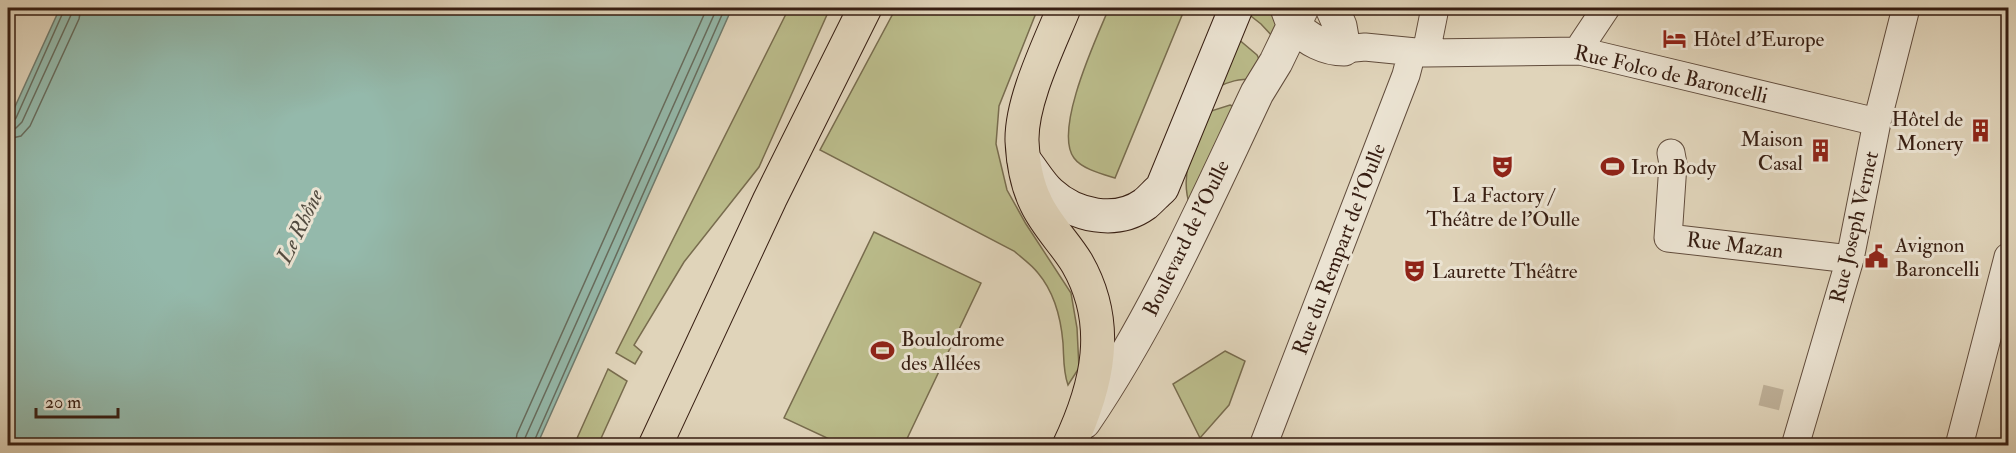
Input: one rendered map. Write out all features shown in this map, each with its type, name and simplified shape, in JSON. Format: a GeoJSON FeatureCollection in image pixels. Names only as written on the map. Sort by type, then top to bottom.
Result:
{"type":"FeatureCollection","features":[{"type":"Feature","properties":{"kind":"main road"},"geometry":{"type":"LineString","coordinates":[[655,446],[770,199],[865,8]]}},
{"type":"Feature","properties":{"kind":"main road"},"geometry":{"type":"LineString","coordinates":[[1064,8],[1031,90],[1022,140],[1028,179],[1036,204],[1077,263],[1095,306],[1099,332],[1097,358],[1088,397],[1070,442]]}},
{"type":"Feature","properties":{"kind":"street"},"geometry":{"type":"LineString","coordinates":[[1024,160],[1049,193],[1079,211],[1107,216],[1126,212],[1144,204],[1162,188],[1236,8]]}},
{"type":"Feature","properties":{"kind":"street"},"geometry":{"type":"LineString","coordinates":[[1294,13],[1314,41],[1333,49],[1354,48],[1332,8]]}},
{"type":"Feature","properties":{"kind":"street","name":"Rue du Rempart de l'Oulle"},"geometry":{"type":"LineString","coordinates":[[1263,446],[1402,86],[1419,53],[1435,8]]}},
{"type":"Feature","properties":{"kind":"street"},"geometry":{"type":"LineString","coordinates":[[1580,51],[1582,44],[1606,8]]}},
{"type":"Feature","properties":{"kind":"street","name":"Rue Joseph Vernet"},"geometry":{"type":"LineString","coordinates":[[1795,446],[1850,259],[1877,122],[1906,8]]}},
{"type":"Feature","properties":{"kind":"street","name":"Boulevard de l'Oulle"},"geometry":{"type":"LineString","coordinates":[[1070,442],[1107,388],[1160,296],[1257,93],[1276,62],[1294,13]]}},
{"type":"Feature","properties":{"kind":"street","name":"Rue Folco de Baroncelli"},"geometry":{"type":"LineString","coordinates":[[1354,48],[1419,53],[1580,51],[1877,122]]}},
{"type":"Feature","properties":{"kind":"street","name":"Rue Mazan"},"geometry":{"type":"LineString","coordinates":[[1671,153],[1673,164],[1668,238],[1850,259]]}},
{"type":"Feature","properties":{"kind":"street"},"geometry":{"type":"LineString","coordinates":[[1959,446],[2008,257]]}},
{"type":"Feature","properties":{"kind":"green space"},"geometry":{"type":"Polygon","coordinates":[[[789,8],[830,8],[759,167],[684,262],[634,345],[642,352],[635,364],[616,353],[789,8]]]}},
{"type":"Feature","properties":{"kind":"green space"},"geometry":{"type":"Polygon","coordinates":[[[896,8],[1038,8],[999,106],[996,144],[1007,190],[1026,224],[1071,293],[1077,328],[1079,368],[1068,385],[1056,306],[1044,280],[1033,267],[1014,251],[820,150],[896,8]]]}},
{"type":"Feature","properties":{"kind":"green space"},"geometry":{"type":"Polygon","coordinates":[[[1109,8],[1185,8],[1115,178],[1082,165],[1074,158],[1069,145],[1069,127],[1079,83],[1109,8]]]}},
{"type":"Feature","properties":{"kind":"green space"},"geometry":{"type":"Polygon","coordinates":[[[1249,8],[1275,8],[1282,28],[1275,39],[1247,13],[1249,8]]]}},
{"type":"Feature","properties":{"kind":"green space"},"geometry":{"type":"Polygon","coordinates":[[[1237,38],[1257,55],[1262,65],[1254,79],[1234,81],[1216,88],[1237,38]]]}},
{"type":"Feature","properties":{"kind":"green space"},"geometry":{"type":"Polygon","coordinates":[[[1230,105],[1237,108],[1190,206],[1186,181],[1190,157],[1211,111],[1230,105]]]}},
{"type":"Feature","properties":{"kind":"green space","name":"Boulodrome des Allées"},"geometry":{"type":"Polygon","coordinates":[[[874,232],[981,283],[904,445],[842,445],[784,418],[874,232]]]}},
{"type":"Feature","properties":{"kind":"green space"},"geometry":{"type":"Polygon","coordinates":[[[1225,351],[1245,361],[1229,405],[1200,438],[1173,384],[1225,351]]]}},
{"type":"Feature","properties":{"kind":"green space"},"geometry":{"type":"Polygon","coordinates":[[[608,369],[627,381],[598,445],[574,445],[608,369]]]}},
{"type":"Feature","properties":{"kind":"water","name":"Le Rhône"},"geometry":{"type":"Polygon","coordinates":[[[60,8],[732,8],[537,445],[8,445],[8,122],[60,8]]]}},
{"type":"Feature","properties":{"kind":"tunnel"},"geometry":{"type":"LineString","coordinates":[[1761,395],[1790,402]]}},
{"type":"Feature","properties":{"kind":"place","name":"Hôtel d'Europe"},"geometry":{"type":"Point","coordinates":[1675,39]}},
{"type":"Feature","properties":{"kind":"place","name":"Hôtel de Monery"},"geometry":{"type":"Point","coordinates":[1981,131]}},
{"type":"Feature","properties":{"kind":"place","name":"Maison Casal"},"geometry":{"type":"Point","coordinates":[1821,151]}},
{"type":"Feature","properties":{"kind":"place","name":"La Factory / Théâtre de l'Oulle"},"geometry":{"type":"Point","coordinates":[1503,167]}},
{"type":"Feature","properties":{"kind":"place","name":"Iron Body"},"geometry":{"type":"Point","coordinates":[1613,167]}},
{"type":"Feature","properties":{"kind":"place","name":"Avignon Baroncelli"},"geometry":{"type":"Point","coordinates":[1877,257]}},
{"type":"Feature","properties":{"kind":"place","name":"Laurette Théâtre"},"geometry":{"type":"Point","coordinates":[1414,271]}},
{"type":"Feature","properties":{"kind":"place","name":"Boulodrome des Allées"},"geometry":{"type":"Point","coordinates":[883,351]}}]}
